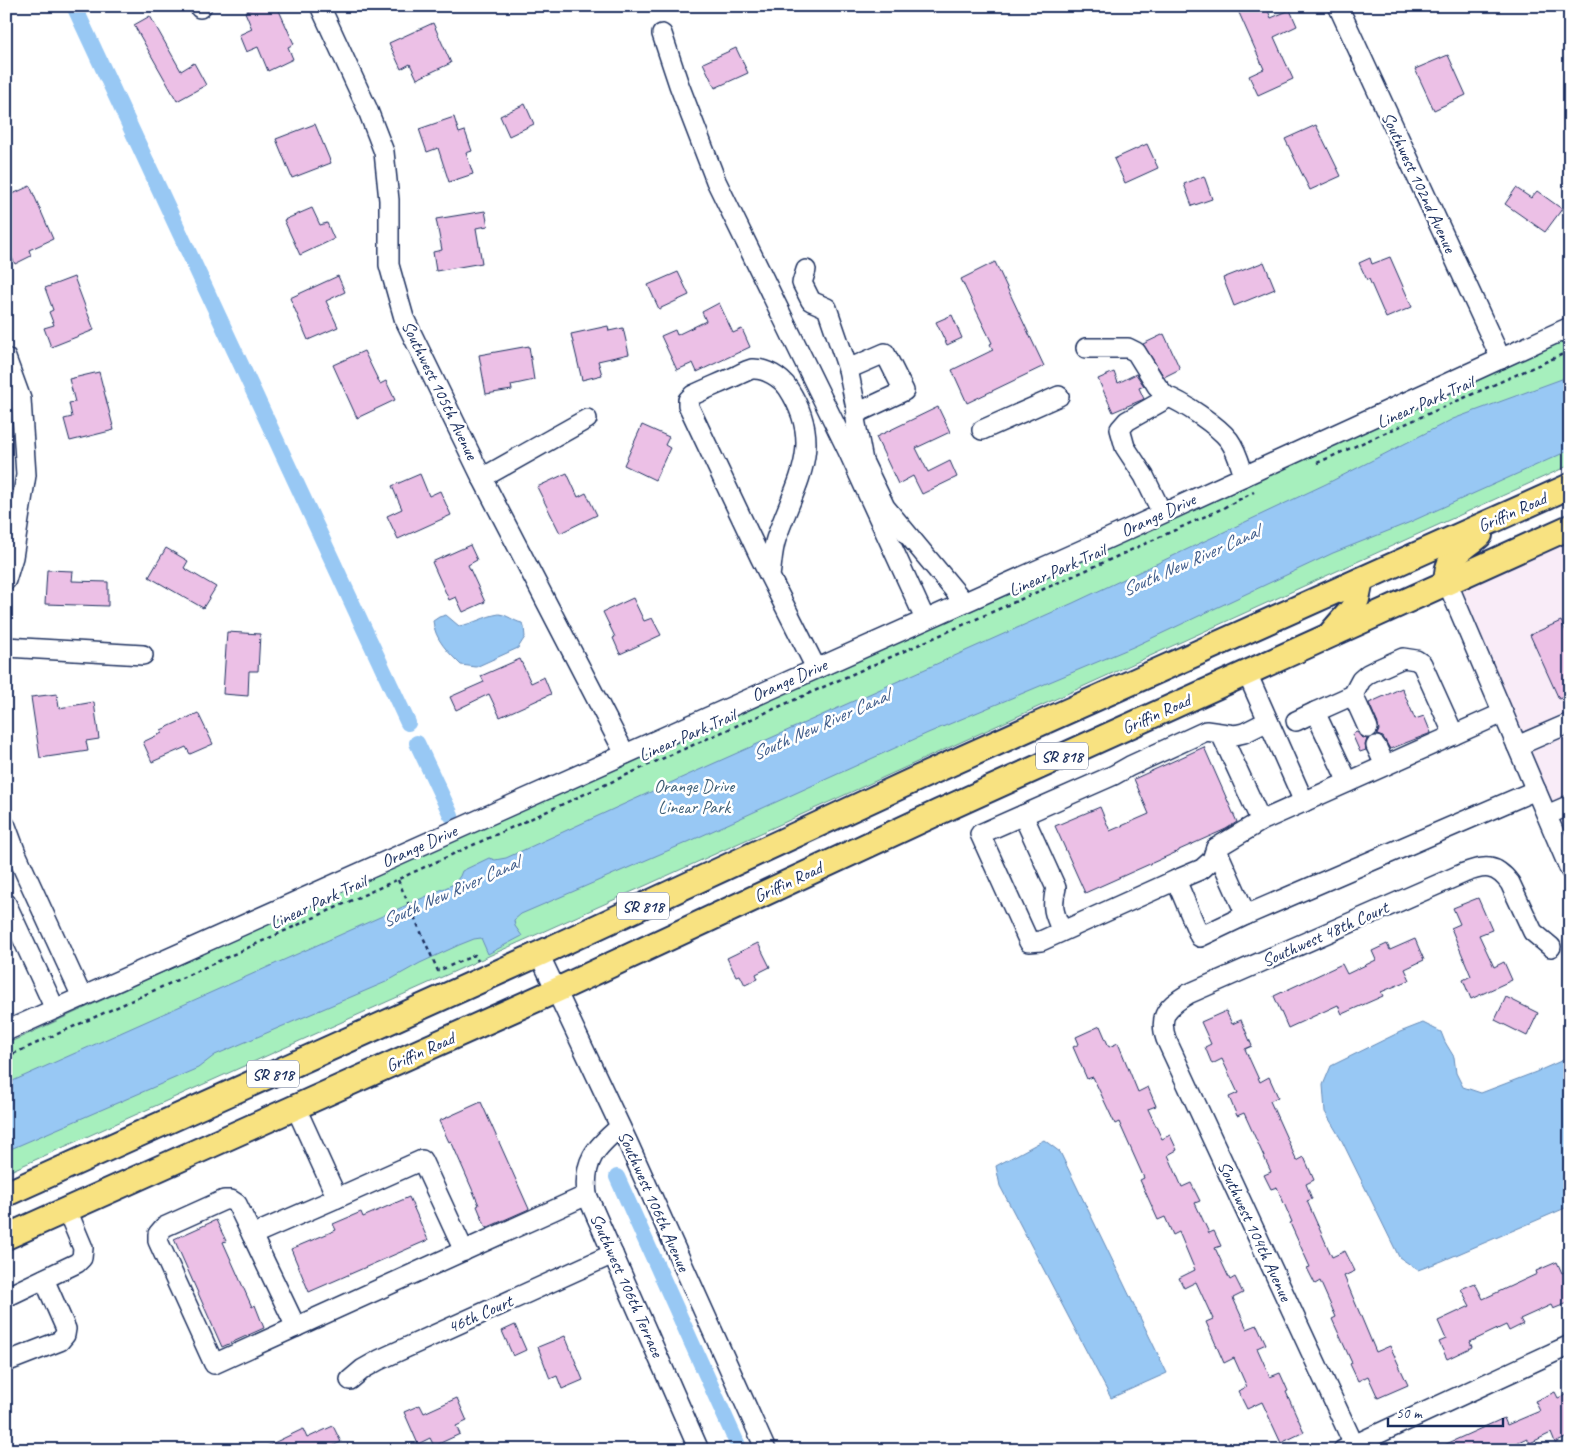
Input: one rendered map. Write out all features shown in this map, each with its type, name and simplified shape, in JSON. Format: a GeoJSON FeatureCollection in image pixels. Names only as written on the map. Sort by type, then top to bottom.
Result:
{"type":"FeatureCollection","features":[{"type":"Feature","properties":{"kind":"main road","name":"Griffin Road"},"geometry":{"type":"LineString","coordinates":[[6,1194],[539,954],[914,780],[1570,486]]}},
{"type":"Feature","properties":{"kind":"main road"},"geometry":{"type":"LineString","coordinates":[[1447,582],[1446,572],[1451,560],[1503,516]]}},
{"type":"Feature","properties":{"kind":"main road","name":"Griffin Road"},"geometry":{"type":"LineString","coordinates":[[6,1237],[557,990],[939,812],[1570,527]]}},
{"type":"Feature","properties":{"kind":"main road"},"geometry":{"type":"LineString","coordinates":[[1330,636],[1357,599],[1361,580]]}},
{"type":"Feature","properties":{"kind":"street","name":"Southwest 105th Avenue"},"geometry":{"type":"LineString","coordinates":[[320,6],[367,108],[384,152],[389,200],[389,265],[404,318],[482,478],[625,754]]}},
{"type":"Feature","properties":{"kind":"street","name":"Southwest 102nd Avenue"},"geometry":{"type":"LineString","coordinates":[[1338,6],[1501,359]]}},
{"type":"Feature","properties":{"kind":"street"},"geometry":{"type":"LineString","coordinates":[[662,34],[679,85],[716,181],[848,451],[925,619]]}},
{"type":"Feature","properties":{"kind":"street"},"geometry":{"type":"LineString","coordinates":[[806,270],[802,284],[811,301],[827,308],[848,369],[858,413]]}},
{"type":"Feature","properties":{"kind":"street","name":"Orange Drive"},"geometry":{"type":"LineString","coordinates":[[6,1031],[1570,328]]}},
{"type":"Feature","properties":{"kind":"street"},"geometry":{"type":"LineString","coordinates":[[1086,348],[1128,348],[1136,352],[1156,386],[1166,396],[1176,399],[1220,431],[1229,441],[1235,450],[1244,476]]}},
{"type":"Feature","properties":{"kind":"street"},"geometry":{"type":"LineString","coordinates":[[848,369],[885,353],[904,391],[858,413],[855,419],[862,461],[885,507],[964,602]]}},
{"type":"Feature","properties":{"kind":"street"},"geometry":{"type":"LineString","coordinates":[[6,358],[21,399],[26,475],[13,557],[6,580]]}},
{"type":"Feature","properties":{"kind":"street"},"geometry":{"type":"LineString","coordinates":[[770,576],[775,541],[804,469],[807,442],[802,416],[784,382],[766,372],[752,369],[693,395],[688,400],[688,405],[770,576],[816,668]]}},
{"type":"Feature","properties":{"kind":"street"},"geometry":{"type":"LineString","coordinates":[[982,430],[1059,396]]}},
{"type":"Feature","properties":{"kind":"street"},"geometry":{"type":"LineString","coordinates":[[1162,513],[1144,476],[1125,447],[1120,430],[1127,421],[1164,400],[1166,396]]}},
{"type":"Feature","properties":{"kind":"street"},"geometry":{"type":"LineString","coordinates":[[482,478],[587,419]]}},
{"type":"Feature","properties":{"kind":"street"},"geometry":{"type":"LineString","coordinates":[[1447,582],[1570,870]]}},
{"type":"Feature","properties":{"kind":"street"},"geometry":{"type":"LineString","coordinates":[[6,647],[143,655]]}},
{"type":"Feature","properties":{"kind":"street"},"geometry":{"type":"LineString","coordinates":[[1296,721],[1353,695],[1361,680],[1368,674],[1403,658],[1416,660],[1422,664],[1454,735]]}},
{"type":"Feature","properties":{"kind":"street"},"geometry":{"type":"LineString","coordinates":[[1246,673],[1304,802]]}},
{"type":"Feature","properties":{"kind":"street"},"geometry":{"type":"LineString","coordinates":[[1353,695],[1368,728]]}},
{"type":"Feature","properties":{"kind":"street"},"geometry":{"type":"LineString","coordinates":[[1315,712],[1348,782]]}},
{"type":"Feature","properties":{"kind":"street"},"geometry":{"type":"LineString","coordinates":[[1268,721],[1244,733],[1222,734],[1206,731],[980,834],[1029,942],[1041,941],[1202,869],[1212,860],[1216,848],[1261,821],[1503,713]]}},
{"type":"Feature","properties":{"kind":"street"},"geometry":{"type":"LineString","coordinates":[[1517,746],[1570,723]]}},
{"type":"Feature","properties":{"kind":"street"},"geometry":{"type":"LineString","coordinates":[[1222,734],[1261,821]]}},
{"type":"Feature","properties":{"kind":"street"},"geometry":{"type":"LineString","coordinates":[[1376,746],[1385,766]]}},
{"type":"Feature","properties":{"kind":"street"},"geometry":{"type":"LineString","coordinates":[[1176,880],[1200,936],[1536,790]]}},
{"type":"Feature","properties":{"kind":"street"},"geometry":{"type":"LineString","coordinates":[[1547,815],[1570,805]]}},
{"type":"Feature","properties":{"kind":"street"},"geometry":{"type":"LineString","coordinates":[[1023,815],[1056,888],[1053,898],[1054,911],[1062,931]]}},
{"type":"Feature","properties":{"kind":"street"},"geometry":{"type":"LineString","coordinates":[[6,826],[16,853],[82,997]]}},
{"type":"Feature","properties":{"kind":"street"},"geometry":{"type":"LineString","coordinates":[[1216,848],[1246,915]]}},
{"type":"Feature","properties":{"kind":"street","name":"Southwest 48th Court"},"geometry":{"type":"LineString","coordinates":[[1158,1014],[1188,994],[1483,867],[1500,871],[1510,883],[1533,932],[1551,947]]}},
{"type":"Feature","properties":{"kind":"street"},"geometry":{"type":"LineString","coordinates":[[6,903],[55,1009]]}},
{"type":"Feature","properties":{"kind":"street","name":"Southwest 106th Avenue"},"geometry":{"type":"LineString","coordinates":[[539,954],[620,1127],[766,1450]]}},
{"type":"Feature","properties":{"kind":"street","name":"Southwest 104th Avenue"},"geometry":{"type":"LineString","coordinates":[[1158,1014],[1166,1039],[1349,1447]]}},
{"type":"Feature","properties":{"kind":"street"},"geometry":{"type":"LineString","coordinates":[[296,1108],[336,1198]]}},
{"type":"Feature","properties":{"kind":"street","name":"Southwest 106th Terrace"},"geometry":{"type":"LineString","coordinates":[[620,1127],[603,1141],[592,1155],[587,1169],[588,1195],[700,1450]]}},
{"type":"Feature","properties":{"kind":"street"},"geometry":{"type":"LineString","coordinates":[[252,1235],[422,1160],[464,1252]]}},
{"type":"Feature","properties":{"kind":"street"},"geometry":{"type":"LineString","coordinates":[[296,1328],[237,1204],[231,1200],[224,1200],[164,1227],[158,1234],[158,1241],[214,1364],[296,1328],[588,1195]]}},
{"type":"Feature","properties":{"kind":"street"},"geometry":{"type":"LineString","coordinates":[[6,1297],[77,1263],[82,1258],[82,1248],[67,1210]]}},
{"type":"Feature","properties":{"kind":"street","name":"46th Court"},"geometry":{"type":"LineString","coordinates":[[350,1380],[363,1369],[379,1360],[613,1254]]}},
{"type":"Feature","properties":{"kind":"street"},"geometry":{"type":"LineString","coordinates":[[6,1362],[60,1341],[65,1335],[66,1328],[44,1279]]}},
{"type":"Feature","properties":{"kind":"street"},"geometry":{"type":"LineString","coordinates":[[1349,1447],[1570,1345]]}},
{"type":"Feature","properties":{"kind":"path","name":"Linear Park Trail"},"geometry":{"type":"LineString","coordinates":[[1312,465],[1570,351]]}},
{"type":"Feature","properties":{"kind":"path","name":"Linear Park Trail"},"geometry":{"type":"LineString","coordinates":[[6,1057],[675,753],[1118,556],[1219,510],[1256,490]]}},
{"type":"Feature","properties":{"kind":"path"},"geometry":{"type":"LineString","coordinates":[[398,880],[438,971],[475,955],[478,962]]}},
{"type":"Feature","properties":{"kind":"shaded area"},"geometry":{"type":"Polygon","coordinates":[[[1570,533],[1570,870],[1447,582],[1570,533]]]}},
{"type":"Feature","properties":{"kind":"green space","name":"Orange Drive Linear Park"},"geometry":{"type":"Polygon","coordinates":[[[1570,336],[1570,465],[649,884],[6,1173],[6,1044],[1570,336]]]}},
{"type":"Feature","properties":{"kind":"water","name":"South New River Canal"},"geometry":{"type":"Polygon","coordinates":[[[1570,376],[1570,450],[1408,523],[1333,553],[1133,647],[928,733],[688,842],[521,914],[514,920],[515,926],[522,936],[488,954],[481,938],[459,945],[420,963],[386,982],[215,1055],[198,1068],[6,1151],[6,1084],[454,884],[462,871],[489,858],[495,860],[506,858],[1073,603],[1326,484],[1453,419],[1570,376]]]}},
{"type":"Feature","properties":{"kind":"water"},"geometry":{"type":"Polygon","coordinates":[[[499,614],[522,623],[525,637],[518,648],[476,667],[461,665],[439,640],[434,628],[433,621],[446,615],[459,626],[499,614]]]}},
{"type":"Feature","properties":{"kind":"water"},"geometry":{"type":"Polygon","coordinates":[[[1423,1023],[1441,1032],[1454,1057],[1456,1073],[1463,1087],[1481,1093],[1570,1057],[1570,1206],[1418,1270],[1399,1257],[1342,1141],[1325,1112],[1323,1085],[1331,1066],[1400,1032],[1423,1023]]]}},
{"type":"Feature","properties":{"kind":"water"},"geometry":{"type":"Polygon","coordinates":[[[1044,1140],[1060,1152],[1167,1373],[1111,1398],[1000,1186],[996,1166],[1044,1140]]]}},
{"type":"Feature","properties":{"kind":"building"},"geometry":{"type":"Polygon","coordinates":[[[257,6],[277,6],[294,44],[288,47],[293,59],[268,71],[258,47],[246,52],[239,35],[252,29],[245,12],[257,6]]]}},
{"type":"Feature","properties":{"kind":"building"},"geometry":{"type":"Polygon","coordinates":[[[1236,6],[1266,6],[1271,18],[1290,10],[1297,26],[1274,37],[1293,79],[1258,95],[1249,76],[1264,69],[1236,6]]]}},
{"type":"Feature","properties":{"kind":"building"},"geometry":{"type":"Polygon","coordinates":[[[150,16],[181,71],[194,63],[206,85],[177,101],[134,25],[150,16]]]}},
{"type":"Feature","properties":{"kind":"building"},"geometry":{"type":"Polygon","coordinates":[[[433,23],[451,63],[417,79],[410,64],[401,69],[389,43],[433,23]]]}},
{"type":"Feature","properties":{"kind":"building"},"geometry":{"type":"Polygon","coordinates":[[[736,48],[748,73],[715,88],[703,63],[736,48]]]}},
{"type":"Feature","properties":{"kind":"building"},"geometry":{"type":"Polygon","coordinates":[[[1448,55],[1466,95],[1434,110],[1415,69],[1448,55]]]}},
{"type":"Feature","properties":{"kind":"building"},"geometry":{"type":"Polygon","coordinates":[[[525,104],[534,124],[509,136],[500,116],[525,104]]]}},
{"type":"Feature","properties":{"kind":"building"},"geometry":{"type":"Polygon","coordinates":[[[454,117],[459,133],[465,131],[472,151],[466,153],[473,174],[449,182],[438,148],[427,152],[419,129],[454,117]]]}},
{"type":"Feature","properties":{"kind":"building"},"geometry":{"type":"Polygon","coordinates":[[[315,124],[331,163],[292,178],[276,139],[315,124]]]}},
{"type":"Feature","properties":{"kind":"building"},"geometry":{"type":"Polygon","coordinates":[[[1316,125],[1341,176],[1310,190],[1285,139],[1316,125]]]}},
{"type":"Feature","properties":{"kind":"building"},"geometry":{"type":"Polygon","coordinates":[[[1147,144],[1158,168],[1125,183],[1114,159],[1147,144]]]}},
{"type":"Feature","properties":{"kind":"building"},"geometry":{"type":"Polygon","coordinates":[[[1204,176],[1212,199],[1192,206],[1184,184],[1204,176]]]}},
{"type":"Feature","properties":{"kind":"building"},"geometry":{"type":"Polygon","coordinates":[[[30,186],[53,239],[29,250],[31,256],[15,264],[6,245],[6,239],[11,237],[6,224],[11,222],[6,211],[6,197],[30,186]]]}},
{"type":"Feature","properties":{"kind":"building"},"geometry":{"type":"Polygon","coordinates":[[[1516,188],[1531,198],[1537,191],[1562,209],[1545,232],[1505,204],[1516,188]]]}},
{"type":"Feature","properties":{"kind":"building"},"geometry":{"type":"Polygon","coordinates":[[[312,208],[320,225],[327,223],[334,239],[300,255],[284,220],[312,208]]]}},
{"type":"Feature","properties":{"kind":"building"},"geometry":{"type":"Polygon","coordinates":[[[485,211],[488,226],[476,228],[482,263],[436,271],[433,252],[442,250],[436,219],[485,211]]]}},
{"type":"Feature","properties":{"kind":"building"},"geometry":{"type":"Polygon","coordinates":[[[1390,257],[1412,307],[1386,318],[1369,279],[1367,280],[1359,263],[1370,258],[1372,264],[1390,257]]]}},
{"type":"Feature","properties":{"kind":"building"},"geometry":{"type":"Polygon","coordinates":[[[995,262],[1044,366],[967,403],[952,370],[993,350],[990,344],[992,343],[961,279],[995,262]]]}},
{"type":"Feature","properties":{"kind":"building"},"geometry":{"type":"Polygon","coordinates":[[[1264,262],[1275,289],[1234,306],[1223,278],[1264,262]]]}},
{"type":"Feature","properties":{"kind":"building"},"geometry":{"type":"Polygon","coordinates":[[[678,272],[689,295],[659,309],[648,285],[678,272]]]}},
{"type":"Feature","properties":{"kind":"building"},"geometry":{"type":"Polygon","coordinates":[[[338,276],[345,292],[326,301],[338,327],[308,340],[290,298],[338,276]]]}},
{"type":"Feature","properties":{"kind":"building"},"geometry":{"type":"Polygon","coordinates":[[[74,277],[94,330],[51,347],[44,328],[54,325],[49,312],[53,310],[45,288],[74,277]]]}},
{"type":"Feature","properties":{"kind":"building"},"geometry":{"type":"Polygon","coordinates":[[[719,303],[733,333],[742,329],[750,347],[697,372],[693,363],[677,370],[661,336],[675,330],[677,335],[706,321],[702,312],[719,303]]]}},
{"type":"Feature","properties":{"kind":"building"},"geometry":{"type":"Polygon","coordinates":[[[952,315],[962,338],[947,345],[936,322],[952,315]]]}},
{"type":"Feature","properties":{"kind":"building"},"geometry":{"type":"Polygon","coordinates":[[[608,326],[609,331],[623,328],[629,354],[598,361],[602,375],[582,380],[571,334],[608,326]]]}},
{"type":"Feature","properties":{"kind":"building"},"geometry":{"type":"Polygon","coordinates":[[[1164,334],[1180,369],[1164,377],[1143,344],[1164,334]]]}},
{"type":"Feature","properties":{"kind":"building"},"geometry":{"type":"Polygon","coordinates":[[[529,346],[534,380],[511,385],[512,390],[486,394],[479,355],[529,346]]]}},
{"type":"Feature","properties":{"kind":"building"},"geometry":{"type":"Polygon","coordinates":[[[364,351],[380,384],[386,381],[395,400],[357,418],[333,365],[364,351]]]}},
{"type":"Feature","properties":{"kind":"building"},"geometry":{"type":"Polygon","coordinates":[[[99,372],[114,430],[70,441],[64,419],[72,417],[69,403],[75,402],[69,379],[99,372]]]}},
{"type":"Feature","properties":{"kind":"building"},"geometry":{"type":"Polygon","coordinates":[[[1114,372],[1118,383],[1136,374],[1144,386],[1139,388],[1144,399],[1113,412],[1098,379],[1114,372]]]}},
{"type":"Feature","properties":{"kind":"building"},"geometry":{"type":"Polygon","coordinates":[[[938,407],[950,432],[916,448],[928,472],[950,461],[957,477],[922,494],[913,476],[898,484],[876,437],[938,407]]]}},
{"type":"Feature","properties":{"kind":"building"},"geometry":{"type":"Polygon","coordinates":[[[642,425],[669,437],[665,445],[670,448],[655,480],[624,465],[642,425]]]}},
{"type":"Feature","properties":{"kind":"building"},"geometry":{"type":"Polygon","coordinates":[[[567,473],[578,497],[586,493],[597,515],[560,533],[537,487],[567,473]]]}},
{"type":"Feature","properties":{"kind":"building"},"geometry":{"type":"Polygon","coordinates":[[[420,474],[429,496],[440,491],[451,515],[398,539],[387,516],[402,509],[392,486],[420,474]]]}},
{"type":"Feature","properties":{"kind":"building"},"geometry":{"type":"Polygon","coordinates":[[[470,545],[477,560],[468,565],[485,602],[463,612],[456,597],[449,600],[432,562],[470,545]]]}},
{"type":"Feature","properties":{"kind":"building"},"geometry":{"type":"Polygon","coordinates":[[[166,548],[188,561],[184,568],[216,587],[203,608],[149,577],[166,548]]]}},
{"type":"Feature","properties":{"kind":"building"},"geometry":{"type":"Polygon","coordinates":[[[47,570],[73,571],[72,581],[108,582],[108,606],[45,604],[47,570]]]}},
{"type":"Feature","properties":{"kind":"building"},"geometry":{"type":"Polygon","coordinates":[[[633,598],[644,621],[652,618],[661,635],[620,654],[613,638],[615,637],[603,612],[633,598]]]}},
{"type":"Feature","properties":{"kind":"building"},"geometry":{"type":"Polygon","coordinates":[[[1561,621],[1570,640],[1570,694],[1559,699],[1530,635],[1561,621]]]}},
{"type":"Feature","properties":{"kind":"building"},"geometry":{"type":"Polygon","coordinates":[[[227,632],[260,634],[258,671],[249,671],[248,696],[223,694],[227,632]]]}},
{"type":"Feature","properties":{"kind":"building"},"geometry":{"type":"Polygon","coordinates":[[[520,659],[531,683],[544,677],[551,694],[500,717],[489,694],[456,710],[450,697],[484,682],[481,676],[520,659]]]}},
{"type":"Feature","properties":{"kind":"building"},"geometry":{"type":"Polygon","coordinates":[[[1402,688],[1415,719],[1424,716],[1431,733],[1390,749],[1383,737],[1377,735],[1379,730],[1378,724],[1369,703],[1402,688]]]}},
{"type":"Feature","properties":{"kind":"building"},"geometry":{"type":"Polygon","coordinates":[[[57,694],[59,708],[94,702],[99,739],[86,741],[88,751],[40,758],[31,697],[57,694]]]}},
{"type":"Feature","properties":{"kind":"building"},"geometry":{"type":"Polygon","coordinates":[[[198,713],[213,744],[190,754],[186,747],[152,762],[143,742],[162,733],[161,730],[198,713]]]}},
{"type":"Feature","properties":{"kind":"building"},"geometry":{"type":"Polygon","coordinates":[[[1357,732],[1361,737],[1367,739],[1366,750],[1360,752],[1352,734],[1357,732]]]}},
{"type":"Feature","properties":{"kind":"building"},"geometry":{"type":"Polygon","coordinates":[[[1204,747],[1237,822],[1179,851],[1085,893],[1055,826],[1100,807],[1110,831],[1149,814],[1134,779],[1204,747]]]}},
{"type":"Feature","properties":{"kind":"building"},"geometry":{"type":"Polygon","coordinates":[[[1478,898],[1492,930],[1479,935],[1494,967],[1504,962],[1512,980],[1471,999],[1463,980],[1471,976],[1451,928],[1460,924],[1453,908],[1478,898]]]}},
{"type":"Feature","properties":{"kind":"building"},"geometry":{"type":"Polygon","coordinates":[[[1415,939],[1424,960],[1405,969],[1410,980],[1381,992],[1383,996],[1342,1014],[1338,1005],[1288,1028],[1274,996],[1342,964],[1347,974],[1376,960],[1372,951],[1387,944],[1390,950],[1415,939]]]}},
{"type":"Feature","properties":{"kind":"building"},"geometry":{"type":"Polygon","coordinates":[[[758,943],[770,967],[756,974],[758,979],[745,985],[740,975],[736,976],[727,958],[758,943]]]}},
{"type":"Feature","properties":{"kind":"building"},"geometry":{"type":"Polygon","coordinates":[[[1506,997],[1538,1013],[1527,1036],[1495,1020],[1506,997]]]}},
{"type":"Feature","properties":{"kind":"building"},"geometry":{"type":"Polygon","coordinates":[[[1226,1011],[1232,1024],[1241,1020],[1252,1046],[1245,1049],[1260,1082],[1269,1077],[1278,1097],[1270,1101],[1297,1161],[1304,1157],[1314,1180],[1306,1184],[1312,1199],[1307,1201],[1332,1257],[1345,1251],[1355,1271],[1344,1276],[1376,1352],[1390,1346],[1408,1385],[1378,1398],[1368,1376],[1358,1381],[1332,1319],[1336,1317],[1320,1281],[1315,1284],[1307,1268],[1310,1267],[1290,1223],[1292,1222],[1277,1187],[1271,1189],[1264,1175],[1271,1172],[1244,1113],[1237,1116],[1229,1097],[1238,1093],[1222,1059],[1212,1064],[1205,1047],[1211,1044],[1201,1022],[1226,1011]]]}},
{"type":"Feature","properties":{"kind":"building"},"geometry":{"type":"Polygon","coordinates":[[[1100,1026],[1109,1047],[1118,1043],[1138,1092],[1148,1087],[1156,1106],[1148,1109],[1162,1139],[1170,1135],[1177,1150],[1168,1155],[1182,1187],[1191,1183],[1200,1201],[1195,1203],[1209,1233],[1214,1231],[1221,1246],[1215,1248],[1230,1280],[1235,1277],[1243,1293],[1233,1298],[1247,1329],[1257,1325],[1266,1344],[1257,1348],[1270,1377],[1280,1373],[1288,1391],[1286,1392],[1304,1432],[1281,1443],[1262,1402],[1247,1409],[1238,1391],[1247,1387],[1234,1358],[1224,1363],[1206,1322],[1213,1319],[1196,1282],[1184,1288],[1179,1278],[1195,1270],[1179,1232],[1173,1235],[1165,1217],[1158,1220],[1140,1180],[1144,1178],[1119,1122],[1115,1124],[1093,1077],[1087,1079],[1073,1047],[1079,1044],[1076,1037],[1100,1026]]]}},
{"type":"Feature","properties":{"kind":"building"},"geometry":{"type":"Polygon","coordinates":[[[481,1102],[529,1209],[486,1228],[477,1206],[479,1205],[451,1141],[449,1142],[439,1121],[481,1102]]]}},
{"type":"Feature","properties":{"kind":"building"},"geometry":{"type":"Polygon","coordinates":[[[409,1197],[428,1240],[309,1292],[291,1249],[336,1230],[333,1224],[361,1212],[363,1217],[409,1197]]]}},
{"type":"Feature","properties":{"kind":"building"},"geometry":{"type":"Polygon","coordinates":[[[216,1220],[226,1241],[223,1242],[252,1307],[255,1305],[264,1328],[222,1347],[174,1239],[216,1220]]]}},
{"type":"Feature","properties":{"kind":"building"},"geometry":{"type":"Polygon","coordinates":[[[1557,1262],[1562,1273],[1570,1269],[1570,1302],[1553,1309],[1551,1305],[1520,1319],[1523,1324],[1509,1331],[1506,1325],[1470,1342],[1472,1347],[1447,1359],[1439,1342],[1446,1339],[1438,1321],[1470,1306],[1461,1289],[1475,1283],[1483,1299],[1537,1274],[1536,1271],[1557,1262]]]}},
{"type":"Feature","properties":{"kind":"building"},"geometry":{"type":"Polygon","coordinates":[[[515,1325],[526,1350],[513,1356],[502,1331],[515,1325]]]}},
{"type":"Feature","properties":{"kind":"building"},"geometry":{"type":"Polygon","coordinates":[[[565,1336],[583,1380],[562,1389],[557,1376],[550,1379],[538,1347],[565,1336]]]}},
{"type":"Feature","properties":{"kind":"building"},"geometry":{"type":"Polygon","coordinates":[[[1555,1392],[1558,1398],[1570,1393],[1570,1436],[1555,1443],[1551,1433],[1530,1443],[1527,1438],[1501,1450],[1433,1450],[1504,1418],[1507,1425],[1540,1411],[1535,1401],[1555,1392]]]}},
{"type":"Feature","properties":{"kind":"building"},"geometry":{"type":"Polygon","coordinates":[[[457,1398],[467,1421],[456,1426],[460,1434],[434,1446],[430,1438],[418,1444],[404,1412],[420,1405],[424,1413],[457,1398]]]}},
{"type":"Feature","properties":{"kind":"building"},"geometry":{"type":"Polygon","coordinates":[[[333,1426],[341,1442],[324,1450],[259,1450],[303,1429],[307,1438],[333,1426]]]}},
{"type":"Feature","properties":{"kind":"waterway"},"geometry":{"type":"LineString","coordinates":[[74,6],[408,723]]}},
{"type":"Feature","properties":{"kind":"waterway"},"geometry":{"type":"LineString","coordinates":[[417,743],[451,815]]}},
{"type":"Feature","properties":{"kind":"waterway"},"geometry":{"type":"LineString","coordinates":[[617,1177],[740,1450]]}}]}
